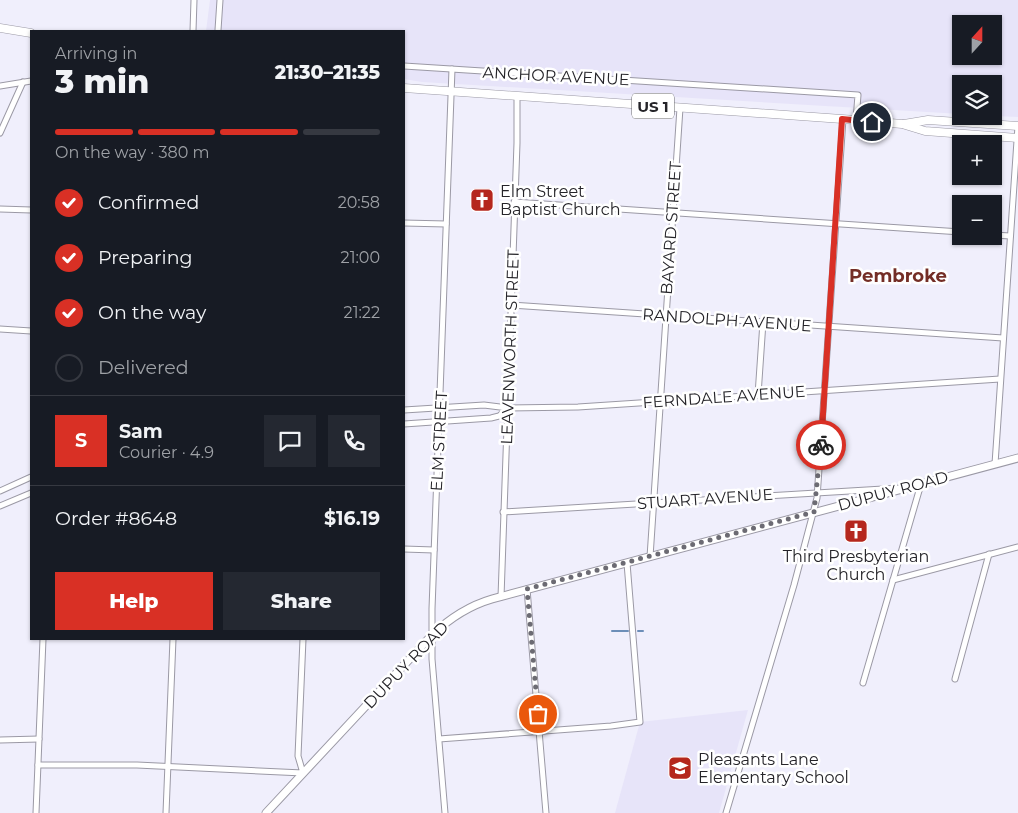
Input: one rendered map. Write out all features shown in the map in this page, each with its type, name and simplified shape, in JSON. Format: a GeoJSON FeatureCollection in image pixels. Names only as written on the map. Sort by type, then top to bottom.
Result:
{"type":"FeatureCollection","features":[{"type":"Feature","properties":{"kind":"main road"},"geometry":{"type":"LineString","coordinates":[[0,28],[30,33]]}},
{"type":"Feature","properties":{"kind":"main road","name":"US 1"},"geometry":{"type":"LineString","coordinates":[[405,88],[856,120],[902,124],[925,131],[1017,138]]}},
{"type":"Feature","properties":{"kind":"main road","name":"US 1"},"geometry":{"type":"LineString","coordinates":[[902,124],[928,120],[1018,126]]}},
{"type":"Feature","properties":{"kind":"street"},"geometry":{"type":"LineString","coordinates":[[193,30],[194,0]]}},
{"type":"Feature","properties":{"kind":"street"},"geometry":{"type":"LineString","coordinates":[[217,30],[220,0]]}},
{"type":"Feature","properties":{"kind":"street","name":"ANCHOR AVENUE"},"geometry":{"type":"LineString","coordinates":[[405,66],[858,95],[856,120]]}},
{"type":"Feature","properties":{"kind":"street","name":"ELM STREET"},"geometry":{"type":"LineString","coordinates":[[445,813],[432,635],[452,69]]}},
{"type":"Feature","properties":{"kind":"street"},"geometry":{"type":"LineString","coordinates":[[0,86],[30,81]]}},
{"type":"Feature","properties":{"kind":"street"},"geometry":{"type":"LineString","coordinates":[[0,134],[23,82]]}},
{"type":"Feature","properties":{"kind":"street","name":"LEAVENWORTH STREET"},"geometry":{"type":"LineString","coordinates":[[501,597],[517,97]]}},
{"type":"Feature","properties":{"kind":"street","name":"BAYARD STREET"},"geometry":{"type":"LineString","coordinates":[[650,557],[680,108]]}},
{"type":"Feature","properties":{"kind":"street"},"geometry":{"type":"LineString","coordinates":[[726,813],[814,512],[818,492],[842,119]]}},
{"type":"Feature","properties":{"kind":"street"},"geometry":{"type":"LineString","coordinates":[[995,464],[1018,126]]}},
{"type":"Feature","properties":{"kind":"street"},"geometry":{"type":"LineString","coordinates":[[514,202],[952,231]]}},
{"type":"Feature","properties":{"kind":"street"},"geometry":{"type":"LineString","coordinates":[[0,209],[30,210]]}},
{"type":"Feature","properties":{"kind":"street"},"geometry":{"type":"LineString","coordinates":[[405,224],[446,224]]}},
{"type":"Feature","properties":{"kind":"street"},"geometry":{"type":"LineString","coordinates":[[1002,236],[1010,236]]}},
{"type":"Feature","properties":{"kind":"street","name":"RANDOLPH AVENUE"},"geometry":{"type":"LineString","coordinates":[[511,305],[1003,338]]}},
{"type":"Feature","properties":{"kind":"street"},"geometry":{"type":"LineString","coordinates":[[758,395],[763,322]]}},
{"type":"Feature","properties":{"kind":"street"},"geometry":{"type":"LineString","coordinates":[[0,329],[30,331]]}},
{"type":"Feature","properties":{"kind":"street","name":"FERNDALE AVENUE"},"geometry":{"type":"LineString","coordinates":[[405,410],[484,406],[508,408],[578,407],[1000,379]]}},
{"type":"Feature","properties":{"kind":"street","name":"FERNDALE AVENUE"},"geometry":{"type":"LineString","coordinates":[[405,424],[491,418],[499,416],[508,408]]}},
{"type":"Feature","properties":{"kind":"street","name":"DUPUY ROAD"},"geometry":{"type":"LineString","coordinates":[[266,813],[432,635],[456,615],[470,607],[527,589],[1018,458]]}},
{"type":"Feature","properties":{"kind":"street"},"geometry":{"type":"LineString","coordinates":[[0,491],[30,477]]}},
{"type":"Feature","properties":{"kind":"street"},"geometry":{"type":"LineString","coordinates":[[863,683],[921,484]]}},
{"type":"Feature","properties":{"kind":"street","name":"STUART AVENUE"},"geometry":{"type":"LineString","coordinates":[[503,512],[908,487]]}},
{"type":"Feature","properties":{"kind":"street"},"geometry":{"type":"LineString","coordinates":[[0,506],[30,493]]}},
{"type":"Feature","properties":{"kind":"street"},"geometry":{"type":"LineString","coordinates":[[893,580],[1018,547]]}},
{"type":"Feature","properties":{"kind":"street"},"geometry":{"type":"LineString","coordinates":[[405,549],[434,550]]}},
{"type":"Feature","properties":{"kind":"street"},"geometry":{"type":"LineString","coordinates":[[955,679],[989,554]]}},
{"type":"Feature","properties":{"kind":"street"},"geometry":{"type":"LineString","coordinates":[[439,739],[611,726],[640,722],[627,563]]}},
{"type":"Feature","properties":{"kind":"street"},"geometry":{"type":"LineString","coordinates":[[527,589],[546,813]]}},
{"type":"Feature","properties":{"kind":"street"},"geometry":{"type":"LineString","coordinates":[[36,813],[43,640]]}},
{"type":"Feature","properties":{"kind":"street"},"geometry":{"type":"LineString","coordinates":[[166,813],[173,640]]}},
{"type":"Feature","properties":{"kind":"street"},"geometry":{"type":"LineString","coordinates":[[38,765],[168,767],[303,773],[298,756],[303,640]]}},
{"type":"Feature","properties":{"kind":"street"},"geometry":{"type":"LineString","coordinates":[[0,740],[39,740]]}},
{"type":"Feature","properties":{"kind":"shaded area"},"geometry":{"type":"Polygon","coordinates":[[[210,0],[1018,0],[1018,117],[1002,116],[1002,75],[952,75],[952,113],[422,82],[405,79],[405,30],[206,30],[210,0]]]}},
{"type":"Feature","properties":{"kind":"shaded area","name":"Pleasants Lane Elementary School"},"geometry":{"type":"Polygon","coordinates":[[[748,710],[719,813],[615,813],[640,722],[748,710]]]}},
{"type":"Feature","properties":{"kind":"waterway"},"geometry":{"type":"LineString","coordinates":[[612,631],[628,631]]}},
{"type":"Feature","properties":{"kind":"waterway"},"geometry":{"type":"LineString","coordinates":[[638,631],[643,631]]}},
{"type":"Feature","properties":{"kind":"way so far"},"geometry":{"type":"LineString","coordinates":[[538,714],[527,589],[814,512],[818,492],[821,445]]}},
{"type":"Feature","properties":{"kind":"place","name":"Elm Street Baptist Church"},"geometry":{"type":"Point","coordinates":[482,200]}},
{"type":"Feature","properties":{"kind":"place","name":"Third Presbyterian Church"},"geometry":{"type":"Point","coordinates":[856,531]}},
{"type":"Feature","properties":{"kind":"place","name":"Pleasants Lane Elementary School"},"geometry":{"type":"Point","coordinates":[680,768]}},
{"type":"Feature","properties":{"kind":"district","name":"Pembroke"},"geometry":{"type":"Point","coordinates":[898,276]}},
{"type":"Feature","properties":{"kind":"route"},"geometry":{"type":"LineString","coordinates":[[821,445],[842,119],[872,122]]}}]}
